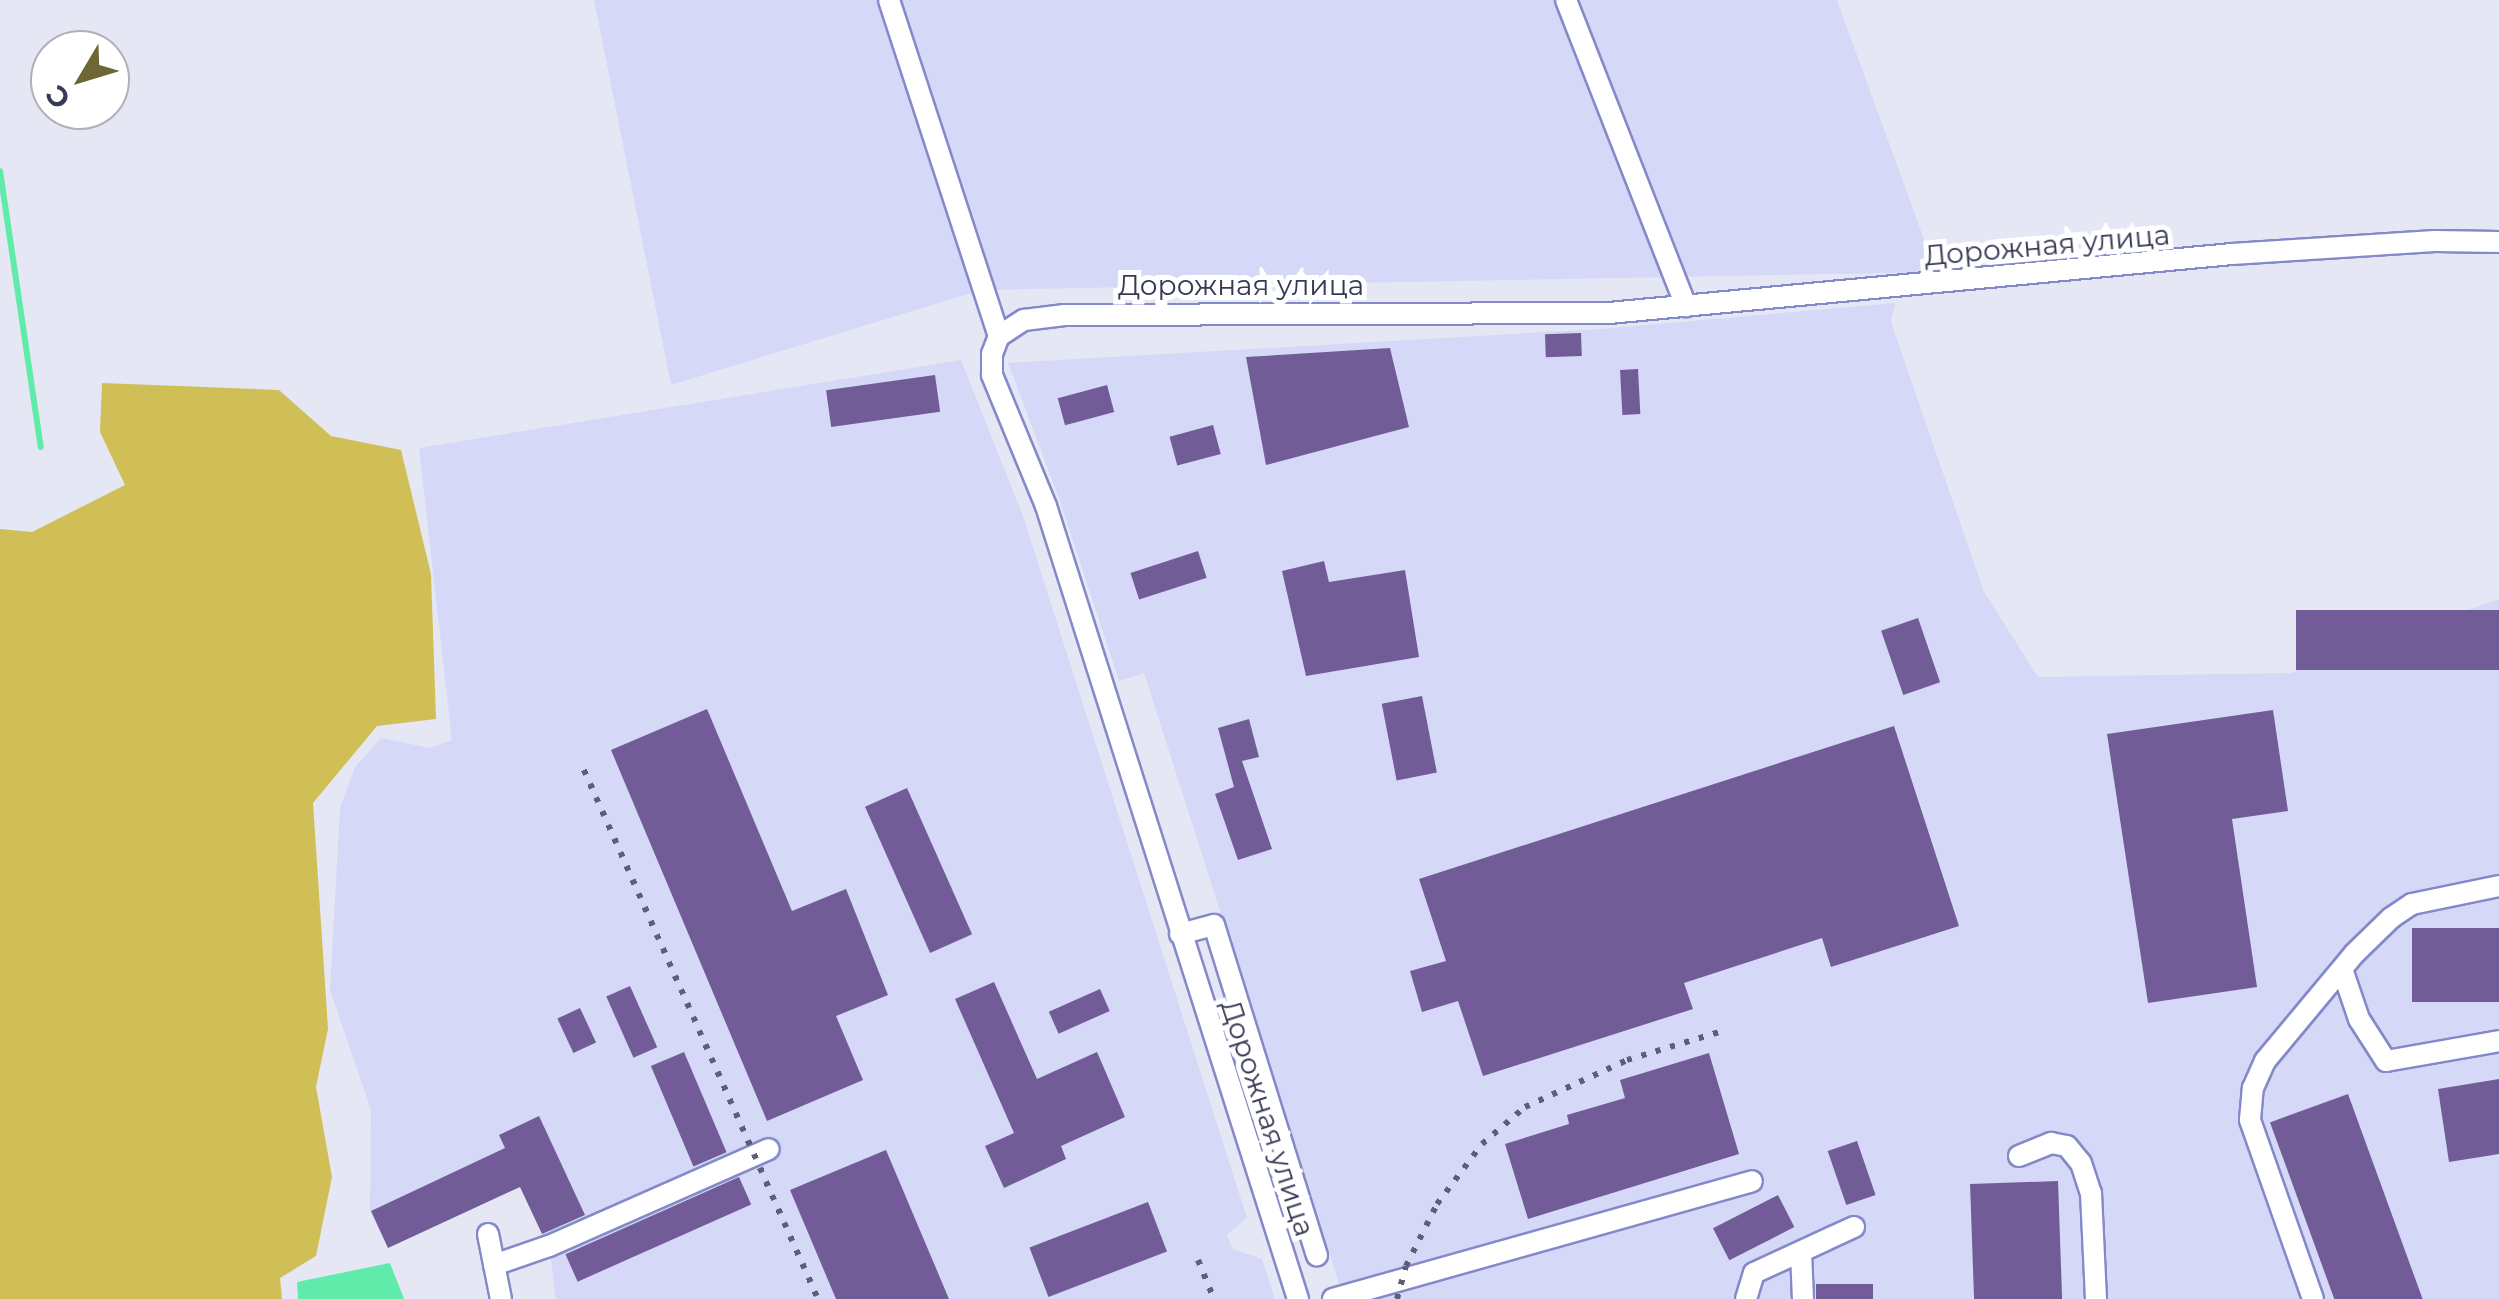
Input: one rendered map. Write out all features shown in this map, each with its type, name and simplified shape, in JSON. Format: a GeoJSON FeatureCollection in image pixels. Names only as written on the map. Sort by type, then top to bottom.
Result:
{"type":"FeatureCollection","features":[{"type":"Feature","properties":{"kind":"street"},"geometry":{"type":"LineString","coordinates":[[889,0],[999,336]]}},
{"type":"Feature","properties":{"kind":"street"},"geometry":{"type":"LineString","coordinates":[[1566,0],[1686,306]]}},
{"type":"Feature","properties":{"kind":"street","name":"Дорожная улица"},"geometry":{"type":"LineString","coordinates":[[1298,1299],[1046,506],[992,375],[992,354],[999,336],[1024,320],[1139,312],[1609,313],[2232,254],[2499,242]]}},
{"type":"Feature","properties":{"kind":"street"},"geometry":{"type":"LineString","coordinates":[[2314,1299],[2250,1120],[2253,1088],[2265,1061],[2342,968],[2391,918],[2412,904],[2499,886]]}},
{"type":"Feature","properties":{"kind":"street"},"geometry":{"type":"LineString","coordinates":[[1180,934],[1214,924],[1317,1254]]}},
{"type":"Feature","properties":{"kind":"street"},"geometry":{"type":"LineString","coordinates":[[2342,968],[2359,1019],[2386,1060],[2499,1041]]}},
{"type":"Feature","properties":{"kind":"street"},"geometry":{"type":"LineString","coordinates":[[2019,1156],[2051,1143],[2067,1146],[2081,1163],[2091,1192],[2096,1299]]}},
{"type":"Feature","properties":{"kind":"street"},"geometry":{"type":"LineString","coordinates":[[494,1265],[549,1246],[768,1149]]}},
{"type":"Feature","properties":{"kind":"street"},"geometry":{"type":"LineString","coordinates":[[1332,1299],[1752,1181]]}},
{"type":"Feature","properties":{"kind":"street"},"geometry":{"type":"LineString","coordinates":[[1746,1299],[1754,1274],[1854,1227]]}},
{"type":"Feature","properties":{"kind":"street"},"geometry":{"type":"LineString","coordinates":[[488,1234],[501,1299]]}},
{"type":"Feature","properties":{"kind":"street"},"geometry":{"type":"LineString","coordinates":[[1802,1252],[1802,1299]]}},
{"type":"Feature","properties":{"kind":"shaded area"},"geometry":{"type":"Polygon","coordinates":[[[594,0],[1837,0],[1936,272],[981,290],[671,385],[594,0]]]}},
{"type":"Feature","properties":{"kind":"shaded area"},"geometry":{"type":"Polygon","coordinates":[[[1895,303],[1891,322],[1984,592],[2038,677],[2290,673],[2499,599],[2499,1299],[1344,1299],[1144,673],[1119,681],[1060,501],[1008,363],[1600,329],[1895,303]]]}},
{"type":"Feature","properties":{"kind":"shaded area"},"geometry":{"type":"Polygon","coordinates":[[[961,360],[1023,516],[1247,1218],[1227,1235],[1233,1249],[1262,1259],[1275,1299],[556,1299],[549,1246],[520,1187],[388,1248],[370,1211],[371,1110],[330,990],[340,808],[355,767],[381,738],[430,748],[452,740],[419,448],[961,360]]]}},
{"type":"Feature","properties":{"kind":"shaded area"},"geometry":{"type":"Polygon","coordinates":[[[102,383],[279,390],[331,436],[401,450],[431,574],[436,719],[377,726],[313,803],[328,1029],[316,1087],[332,1177],[316,1256],[280,1278],[282,1299],[0,1299],[0,529],[32,532],[125,485],[100,432],[102,383]]]}},
{"type":"Feature","properties":{"kind":"shaded area"},"geometry":{"type":"Polygon","coordinates":[[[390,1263],[404,1299],[298,1299],[297,1282],[390,1263]]]}},
{"type":"Feature","properties":{"kind":"building"},"geometry":{"type":"Polygon","coordinates":[[[1581,333],[1582,356],[1546,357],[1545,334],[1581,333]]]}},
{"type":"Feature","properties":{"kind":"building"},"geometry":{"type":"Polygon","coordinates":[[[1390,348],[1409,427],[1266,465],[1246,357],[1390,348]]]}},
{"type":"Feature","properties":{"kind":"building"},"geometry":{"type":"Polygon","coordinates":[[[1638,369],[1640,414],[1622,415],[1620,370],[1638,369]]]}},
{"type":"Feature","properties":{"kind":"building"},"geometry":{"type":"Polygon","coordinates":[[[935,375],[940,412],[831,427],[826,390],[935,375]]]}},
{"type":"Feature","properties":{"kind":"building"},"geometry":{"type":"Polygon","coordinates":[[[1107,385],[1114,412],[1065,425],[1058,398],[1107,385]]]}},
{"type":"Feature","properties":{"kind":"building"},"geometry":{"type":"Polygon","coordinates":[[[1213,425],[1221,454],[1177,466],[1170,437],[1213,425]]]}},
{"type":"Feature","properties":{"kind":"building"},"geometry":{"type":"Polygon","coordinates":[[[1198,551],[1207,578],[1139,600],[1130,573],[1198,551]]]}},
{"type":"Feature","properties":{"kind":"building"},"geometry":{"type":"Polygon","coordinates":[[[1324,561],[1329,582],[1405,570],[1419,657],[1306,676],[1282,571],[1324,561]]]}},
{"type":"Feature","properties":{"kind":"building"},"geometry":{"type":"Polygon","coordinates":[[[2296,610],[2499,610],[2499,670],[2296,670],[2296,610]]]}},
{"type":"Feature","properties":{"kind":"building"},"geometry":{"type":"Polygon","coordinates":[[[1918,618],[1940,682],[1903,695],[1881,631],[1918,618]]]}},
{"type":"Feature","properties":{"kind":"building"},"geometry":{"type":"Polygon","coordinates":[[[1422,696],[1437,773],[1397,780],[1382,704],[1422,696]]]}},
{"type":"Feature","properties":{"kind":"building"},"geometry":{"type":"Polygon","coordinates":[[[707,709],[792,911],[846,889],[888,995],[836,1016],[863,1080],[767,1121],[611,750],[707,709]]]}},
{"type":"Feature","properties":{"kind":"building"},"geometry":{"type":"Polygon","coordinates":[[[2273,710],[2288,811],[2232,819],[2257,987],[2148,1003],[2107,734],[2273,710]]]}},
{"type":"Feature","properties":{"kind":"building"},"geometry":{"type":"Polygon","coordinates":[[[1249,719],[1259,757],[1242,761],[1272,849],[1238,860],[1215,794],[1234,787],[1218,728],[1249,719]]]}},
{"type":"Feature","properties":{"kind":"building"},"geometry":{"type":"Polygon","coordinates":[[[1894,726],[1959,926],[1831,967],[1822,938],[1684,983],[1693,1009],[1483,1076],[1458,1001],[1422,1012],[1410,971],[1446,961],[1419,879],[1894,726]]]}},
{"type":"Feature","properties":{"kind":"building"},"geometry":{"type":"Polygon","coordinates":[[[907,788],[972,934],[930,953],[865,807],[907,788]]]}},
{"type":"Feature","properties":{"kind":"building"},"geometry":{"type":"Polygon","coordinates":[[[2412,928],[2499,928],[2499,1002],[2412,1002],[2412,928]]]}},
{"type":"Feature","properties":{"kind":"building"},"geometry":{"type":"Polygon","coordinates":[[[994,982],[1037,1079],[1097,1052],[1125,1117],[1061,1146],[1066,1159],[1004,1188],[985,1146],[1014,1133],[955,999],[994,982]]]}},
{"type":"Feature","properties":{"kind":"building"},"geometry":{"type":"Polygon","coordinates":[[[630,986],[657,1047],[633,1058],[606,997],[630,986]]]}},
{"type":"Feature","properties":{"kind":"building"},"geometry":{"type":"Polygon","coordinates":[[[1100,989],[1110,1011],[1059,1034],[1049,1012],[1100,989]]]}},
{"type":"Feature","properties":{"kind":"building"},"geometry":{"type":"Polygon","coordinates":[[[580,1008],[596,1042],[573,1053],[557,1019],[580,1008]]]}},
{"type":"Feature","properties":{"kind":"building"},"geometry":{"type":"Polygon","coordinates":[[[684,1052],[727,1152],[693,1166],[651,1066],[684,1052]]]}},
{"type":"Feature","properties":{"kind":"building"},"geometry":{"type":"Polygon","coordinates":[[[1709,1053],[1739,1154],[1528,1219],[1505,1144],[1569,1124],[1567,1115],[1625,1098],[1620,1080],[1709,1053]]]}},
{"type":"Feature","properties":{"kind":"building"},"geometry":{"type":"Polygon","coordinates":[[[2499,1079],[2499,1154],[2449,1162],[2438,1089],[2499,1079]]]}},
{"type":"Feature","properties":{"kind":"building"},"geometry":{"type":"Polygon","coordinates":[[[2348,1094],[2423,1299],[2334,1299],[2270,1122],[2348,1094]]]}},
{"type":"Feature","properties":{"kind":"building"},"geometry":{"type":"Polygon","coordinates":[[[539,1116],[585,1215],[542,1234],[520,1187],[388,1248],[371,1211],[505,1148],[499,1135],[539,1116]]]}},
{"type":"Feature","properties":{"kind":"building"},"geometry":{"type":"Polygon","coordinates":[[[1857,1141],[1876,1195],[1846,1205],[1828,1151],[1857,1141]]]}},
{"type":"Feature","properties":{"kind":"building"},"geometry":{"type":"Polygon","coordinates":[[[886,1150],[949,1299],[836,1299],[790,1190],[886,1150]]]}},
{"type":"Feature","properties":{"kind":"building"},"geometry":{"type":"Polygon","coordinates":[[[739,1177],[751,1204],[578,1282],[565,1254],[739,1177]]]}},
{"type":"Feature","properties":{"kind":"building"},"geometry":{"type":"Polygon","coordinates":[[[2058,1181],[2062,1299],[1974,1299],[1970,1184],[2058,1181]]]}},
{"type":"Feature","properties":{"kind":"building"},"geometry":{"type":"Polygon","coordinates":[[[1778,1195],[1794,1227],[1729,1260],[1713,1228],[1778,1195]]]}},
{"type":"Feature","properties":{"kind":"building"},"geometry":{"type":"Polygon","coordinates":[[[1148,1202],[1167,1251],[1048,1297],[1029,1248],[1148,1202]]]}},
{"type":"Feature","properties":{"kind":"building"},"geometry":{"type":"Polygon","coordinates":[[[1816,1284],[1873,1284],[1873,1299],[1816,1299],[1816,1284]]]}},
{"type":"Feature","properties":{"kind":"waterway"},"geometry":{"type":"LineString","coordinates":[[0,171],[41,447]]}},
{"type":"Feature","properties":{"kind":"railway"},"geometry":{"type":"LineString","coordinates":[[584,770],[818,1299]]}},
{"type":"Feature","properties":{"kind":"railway"},"geometry":{"type":"LineString","coordinates":[[1397,1299],[1406,1266],[1437,1204],[1482,1144],[1525,1107],[1627,1060],[1719,1032]]}},
{"type":"Feature","properties":{"kind":"railway"},"geometry":{"type":"LineString","coordinates":[[1198,1260],[1214,1299]]}}]}
